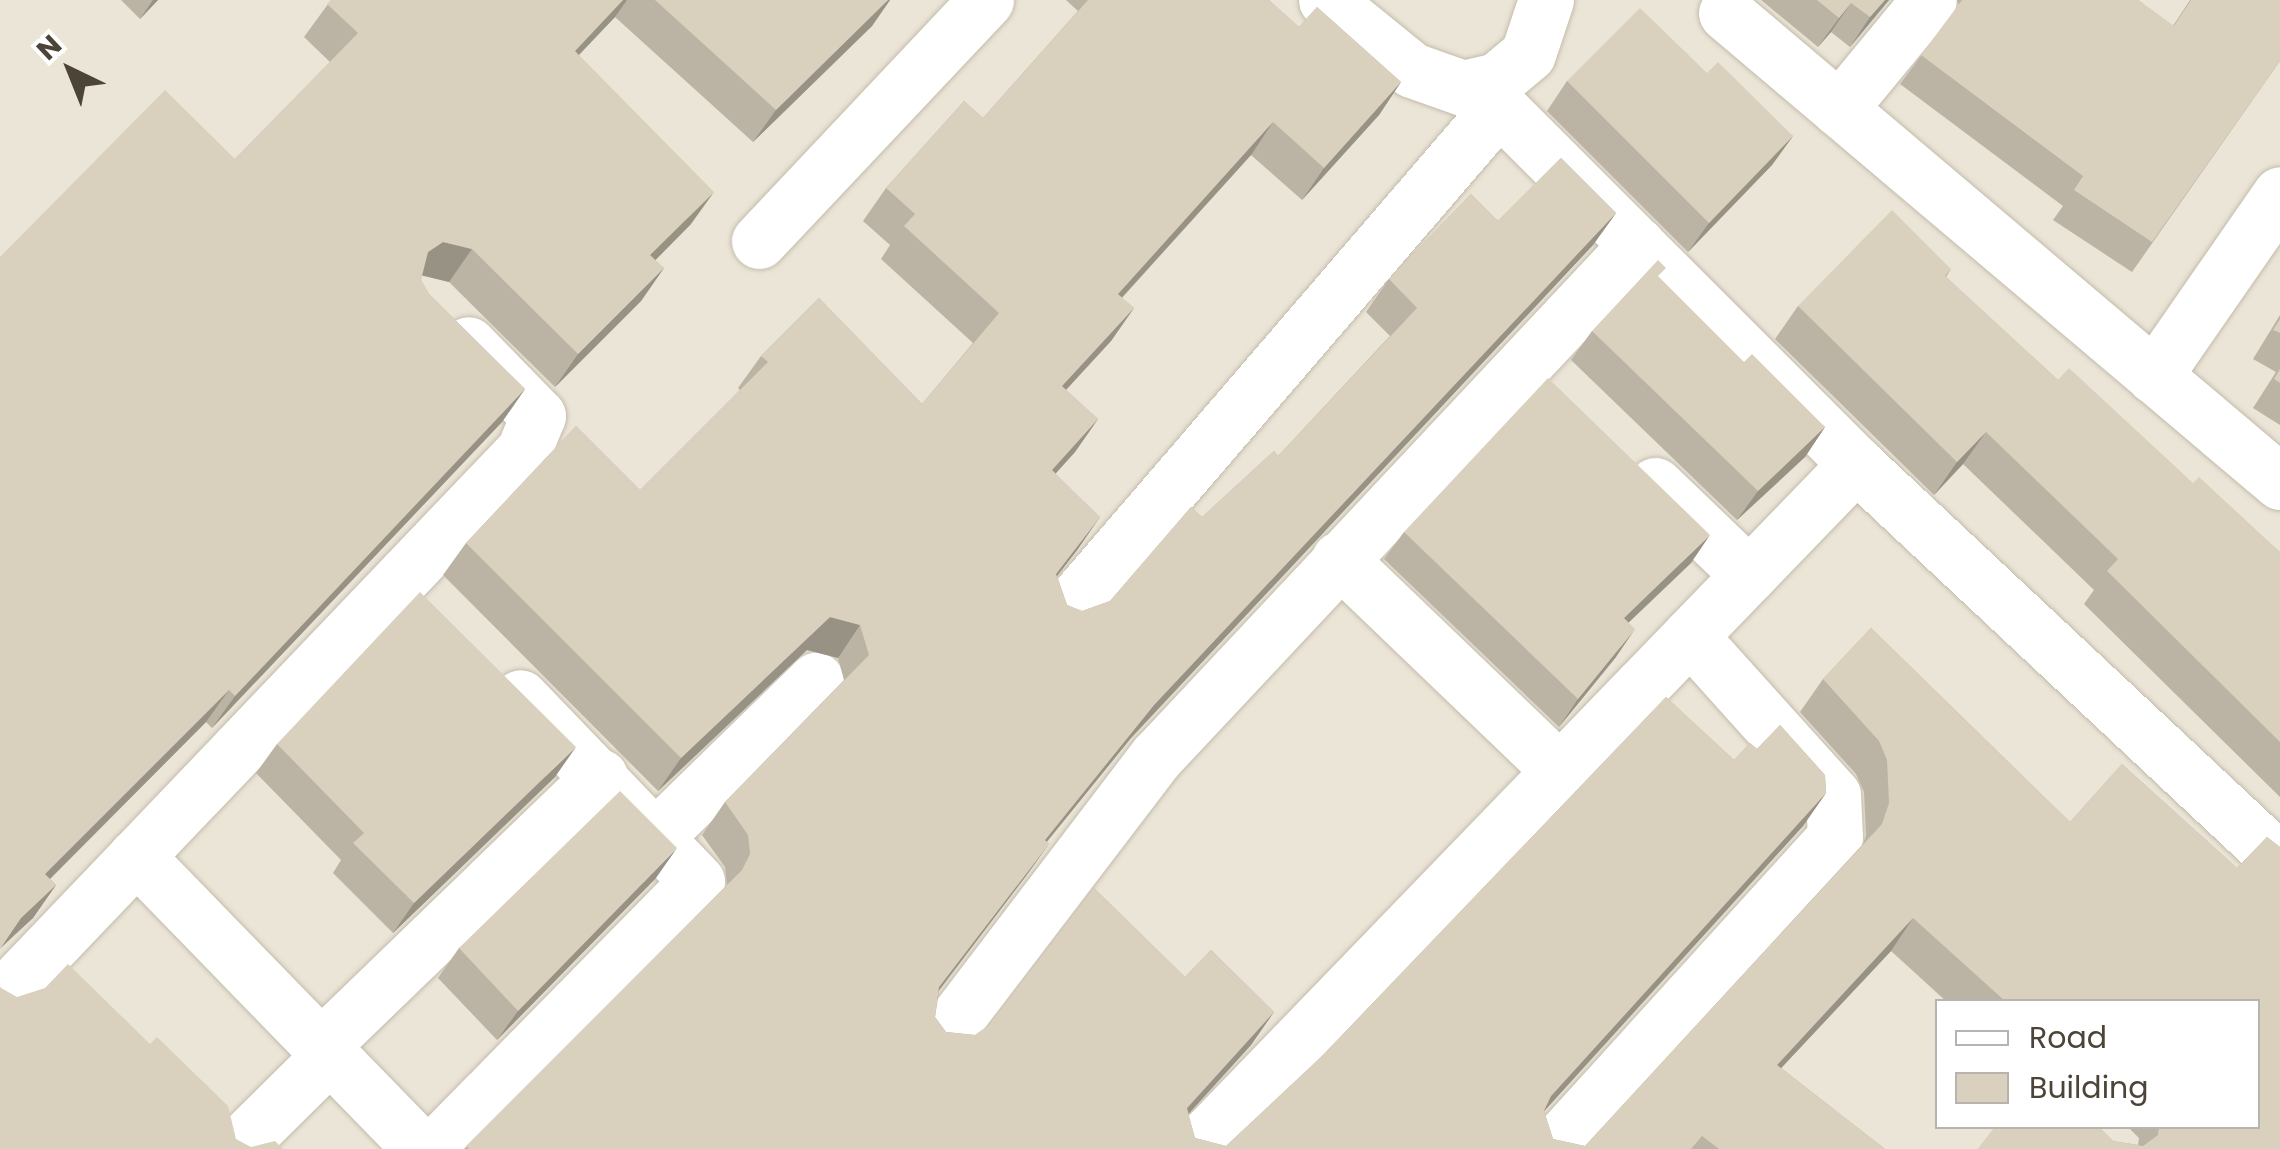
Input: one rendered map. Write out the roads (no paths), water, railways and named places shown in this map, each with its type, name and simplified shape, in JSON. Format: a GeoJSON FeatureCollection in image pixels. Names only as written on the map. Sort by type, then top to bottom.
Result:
{"type":"FeatureCollection","features":[{"type":"Feature","properties":{"kind":"street"},"geometry":{"type":"LineString","coordinates":[[759,240],[986,0]]}},
{"type":"Feature","properties":{"kind":"street"},"geometry":{"type":"LineString","coordinates":[[1326,0],[1412,70],[1488,96],[1856,464],[2280,861]]}},
{"type":"Feature","properties":{"kind":"street"},"geometry":{"type":"LineString","coordinates":[[1064,614],[1488,96],[1497,80],[1528,54],[1546,0]]}},
{"type":"Feature","properties":{"kind":"street"},"geometry":{"type":"LineString","coordinates":[[1840,110],[1929,0]]}},
{"type":"Feature","properties":{"kind":"street"},"geometry":{"type":"LineString","coordinates":[[1726,13],[2280,482]]}},
{"type":"Feature","properties":{"kind":"street"},"geometry":{"type":"LineString","coordinates":[[2154,376],[2280,194]]}},
{"type":"Feature","properties":{"kind":"street"},"geometry":{"type":"LineString","coordinates":[[942,1039],[1147,768],[1637,244]]}},
{"type":"Feature","properties":{"kind":"street"},"geometry":{"type":"LineString","coordinates":[[0,998],[524,450],[538,416],[428,305]]}},
{"type":"Feature","properties":{"kind":"street"},"geometry":{"type":"LineString","coordinates":[[1528,361],[1569,401]]}},
{"type":"Feature","properties":{"kind":"street"},"geometry":{"type":"LineString","coordinates":[[1624,455],[1749,575]]}},
{"type":"Feature","properties":{"kind":"street"},"geometry":{"type":"LineString","coordinates":[[1194,1149],[1856,464]]}},
{"type":"Feature","properties":{"kind":"street"},"geometry":{"type":"LineString","coordinates":[[1338,560],[1560,771]]}},
{"type":"Feature","properties":{"kind":"street"},"geometry":{"type":"LineString","coordinates":[[402,579],[441,619]]}},
{"type":"Feature","properties":{"kind":"street"},"geometry":{"type":"LineString","coordinates":[[1552,1149],[1835,837],[1832,795],[1690,636]]}},
{"type":"Feature","properties":{"kind":"street"},"geometry":{"type":"LineString","coordinates":[[434,1149],[687,897],[697,880],[658,834],[481,658]]}},
{"type":"Feature","properties":{"kind":"street"},"geometry":{"type":"LineString","coordinates":[[658,834],[816,680]]}},
{"type":"Feature","properties":{"kind":"street"},"geometry":{"type":"LineString","coordinates":[[235,1149],[326,1051],[600,777]]}},
{"type":"Feature","properties":{"kind":"street"},"geometry":{"type":"LineString","coordinates":[[136,856],[421,1149]]}}]}
